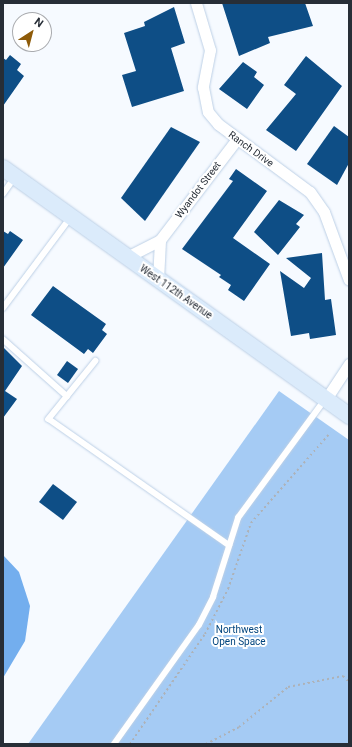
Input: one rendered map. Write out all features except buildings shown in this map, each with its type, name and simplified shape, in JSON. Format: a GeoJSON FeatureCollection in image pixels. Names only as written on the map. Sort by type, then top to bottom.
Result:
{"type":"FeatureCollection","features":[{"type":"Feature","properties":{"kind":"main road","name":"West 112th Avenue"},"geometry":{"type":"LineString","coordinates":[[9,172],[349,416]]}},
{"type":"Feature","properties":{"kind":"street","name":"Ranch Drive"},"geometry":{"type":"LineString","coordinates":[[196,3],[210,50],[202,88],[205,106],[218,124],[302,185],[319,203],[346,265],[349,280]]}},
{"type":"Feature","properties":{"kind":"street","name":"Wyandot Street"},"geometry":{"type":"LineString","coordinates":[[127,257],[160,240],[237,139]]}},
{"type":"Feature","properties":{"kind":"street"},"geometry":{"type":"LineString","coordinates":[[158,280],[160,240]]}},
{"type":"Feature","properties":{"kind":"street"},"geometry":{"type":"LineString","coordinates":[[326,399],[349,364]]}},
{"type":"Feature","properties":{"kind":"lane"},"geometry":{"type":"LineString","coordinates":[[3,194],[9,172]]}},
{"type":"Feature","properties":{"kind":"lane"},"geometry":{"type":"LineString","coordinates":[[3,308],[71,217]]}},
{"type":"Feature","properties":{"kind":"lane"},"geometry":{"type":"LineString","coordinates":[[3,339],[67,396]]}},
{"type":"Feature","properties":{"kind":"lane"},"geometry":{"type":"LineString","coordinates":[[96,360],[49,419],[229,545]]}},
{"type":"Feature","properties":{"kind":"lane"},"geometry":{"type":"LineString","coordinates":[[114,744],[200,625],[213,598],[238,518],[326,399]]}},
{"type":"Feature","properties":{"kind":"path"},"geometry":{"type":"LineString","coordinates":[[130,744],[205,634],[228,589],[251,523],[330,432]]}},
{"type":"Feature","properties":{"kind":"path"},"geometry":{"type":"LineString","coordinates":[[206,744],[239,727],[288,687],[343,676],[349,682]]}},
{"type":"Feature","properties":{"kind":"green space","name":"Northwest Open Space"},"geometry":{"type":"Polygon","coordinates":[[[279,391],[349,440],[349,744],[28,744],[279,391]]]}},
{"type":"Feature","properties":{"kind":"shaded area"},"geometry":{"type":"Polygon","coordinates":[[[3,555],[19,572],[30,606],[25,641],[3,678],[3,555]]]}}]}
